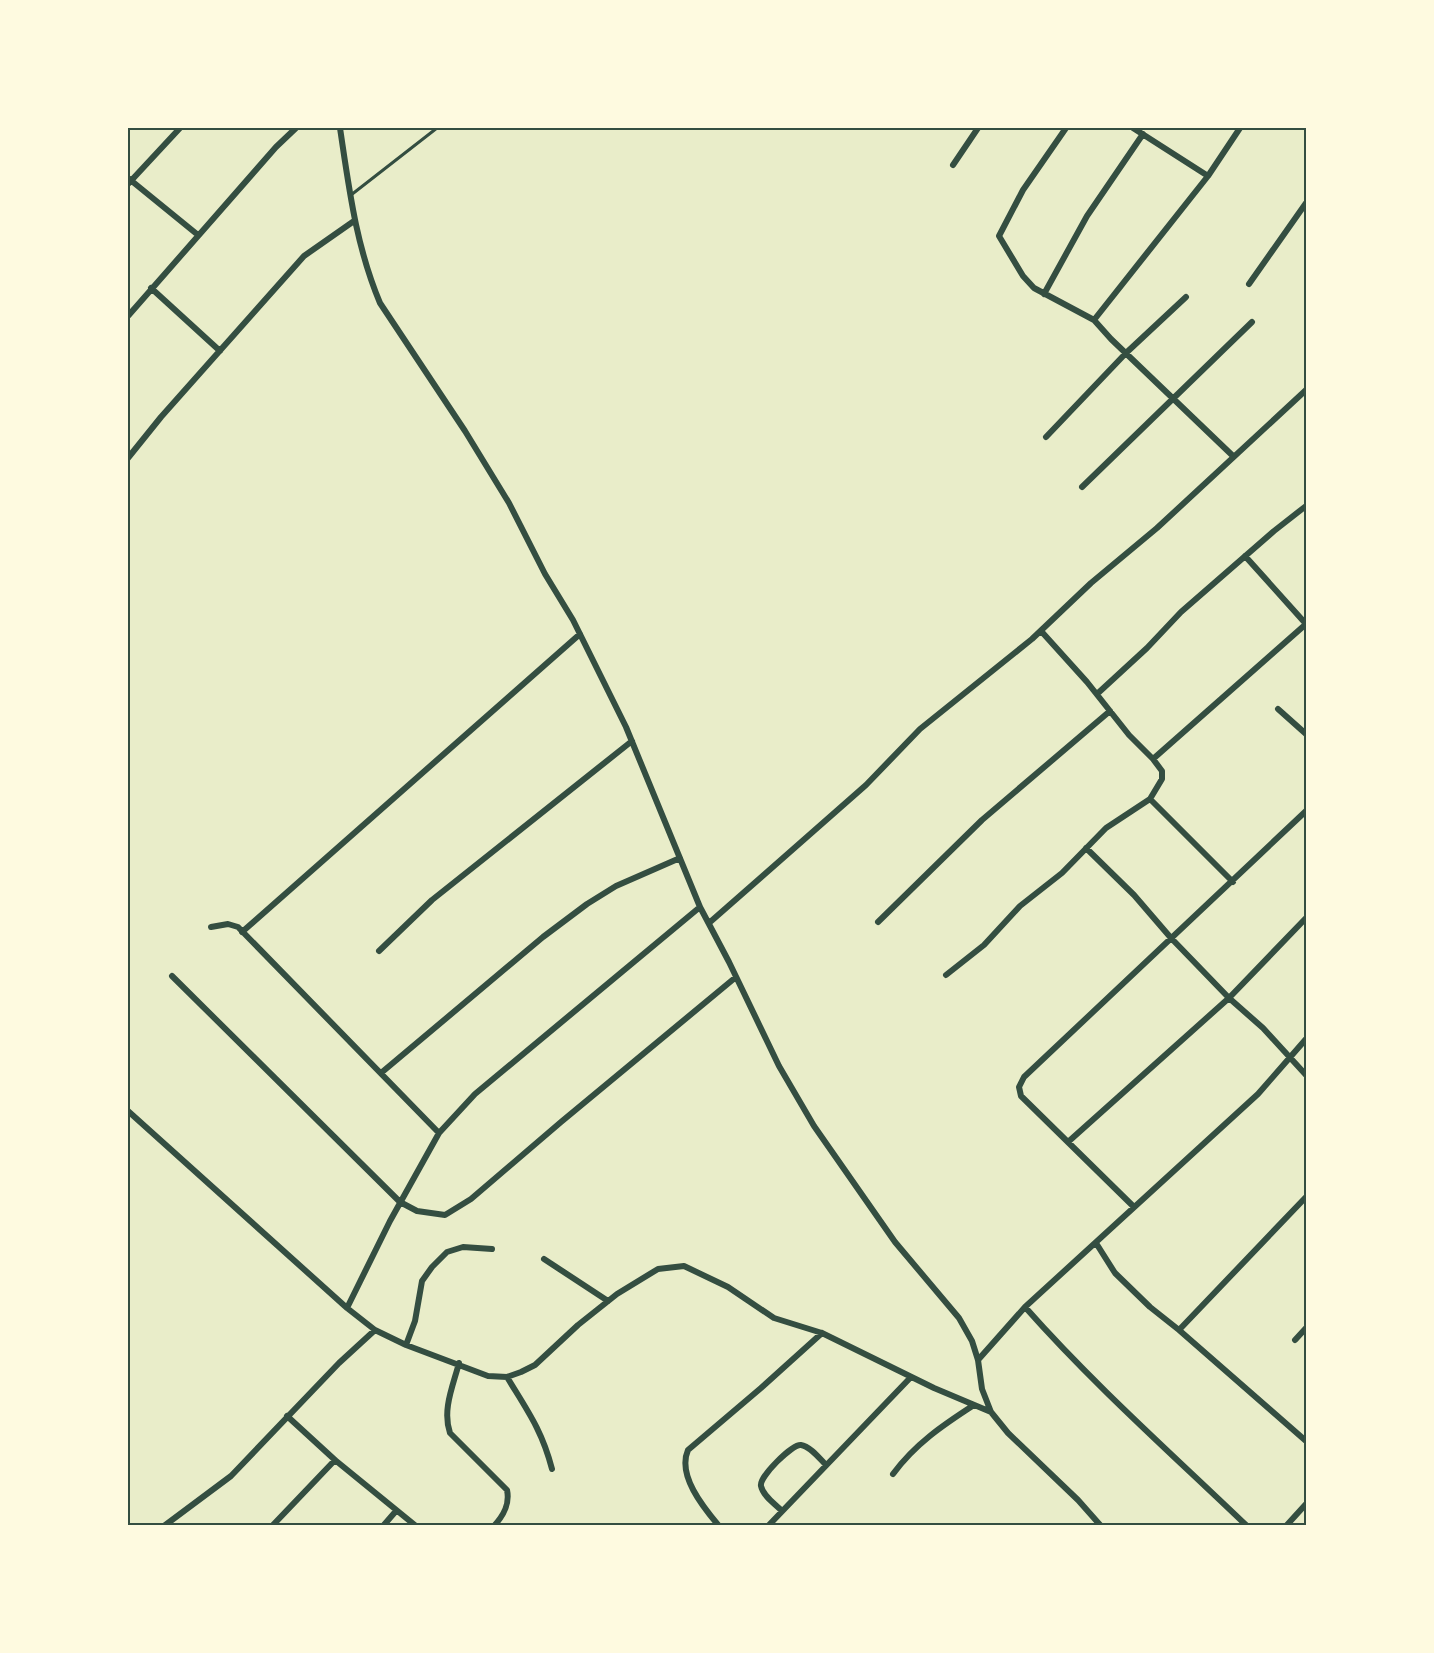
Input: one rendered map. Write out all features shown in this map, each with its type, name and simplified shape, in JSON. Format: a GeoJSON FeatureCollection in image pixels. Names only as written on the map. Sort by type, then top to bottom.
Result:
{"type":"FeatureCollection","features":[{"type":"Feature","properties":{"kind":"street"},"geometry":{"type":"LineString","coordinates":[[180,128],[128,180],[198,235]]}},
{"type":"Feature","properties":{"kind":"street"},"geometry":{"type":"LineString","coordinates":[[128,316],[276,147],[296,128]]}},
{"type":"Feature","properties":{"kind":"street"},"geometry":{"type":"LineString","coordinates":[[340,128],[354,221],[380,303],[509,502],[545,574],[580,634],[632,741],[700,907],[780,1066],[814,1126],[895,1242],[959,1318],[972,1341],[978,1360],[982,1389],[991,1412],[1008,1433],[1078,1500],[1101,1526]]}},
{"type":"Feature","properties":{"kind":"street"},"geometry":{"type":"LineString","coordinates":[[952,165],[978,128]]}},
{"type":"Feature","properties":{"kind":"street"},"geometry":{"type":"LineString","coordinates":[[1066,128],[1023,190],[999,236],[1023,276],[1034,288],[1094,320],[1233,456]]}},
{"type":"Feature","properties":{"kind":"street"},"geometry":{"type":"LineString","coordinates":[[1133,128],[1208,176]]}},
{"type":"Feature","properties":{"kind":"street"},"geometry":{"type":"LineString","coordinates":[[1094,320],[1208,176],[1240,128]]}},
{"type":"Feature","properties":{"kind":"street"},"geometry":{"type":"LineString","coordinates":[[1044,294],[1088,216],[1143,134]]}},
{"type":"Feature","properties":{"kind":"street"},"geometry":{"type":"LineString","coordinates":[[1249,284],[1306,203]]}},
{"type":"Feature","properties":{"kind":"street"},"geometry":{"type":"LineString","coordinates":[[128,458],[304,256],[354,221]]}},
{"type":"Feature","properties":{"kind":"street"},"geometry":{"type":"LineString","coordinates":[[152,288],[220,351]]}},
{"type":"Feature","properties":{"kind":"street"},"geometry":{"type":"LineString","coordinates":[[1046,437],[1126,353],[1186,297]]}},
{"type":"Feature","properties":{"kind":"street"},"geometry":{"type":"LineString","coordinates":[[1082,487],[1251,322]]}},
{"type":"Feature","properties":{"kind":"street"},"geometry":{"type":"LineString","coordinates":[[709,923],[866,785],[920,729],[1041,631],[1091,582],[1157,528],[1306,390]]}},
{"type":"Feature","properties":{"kind":"street"},"geometry":{"type":"LineString","coordinates":[[1097,694],[1147,648],[1181,612],[1306,506]]}},
{"type":"Feature","properties":{"kind":"street"},"geometry":{"type":"LineString","coordinates":[[1154,759],[1306,624],[1245,556]]}},
{"type":"Feature","properties":{"kind":"street"},"geometry":{"type":"LineString","coordinates":[[946,975],[984,945],[1020,906],[1062,873],[1106,828],[1150,799],[1162,779],[1162,771],[1154,759],[1129,735],[1097,694],[1041,631]]}},
{"type":"Feature","properties":{"kind":"street"},"geometry":{"type":"LineString","coordinates":[[242,932],[580,634]]}},
{"type":"Feature","properties":{"kind":"street"},"geometry":{"type":"LineString","coordinates":[[1278,710],[1306,734]]}},
{"type":"Feature","properties":{"kind":"street"},"geometry":{"type":"LineString","coordinates":[[878,922],[982,820],[1110,711]]}},
{"type":"Feature","properties":{"kind":"street"},"geometry":{"type":"LineString","coordinates":[[379,951],[432,900],[632,741]]}},
{"type":"Feature","properties":{"kind":"street"},"geometry":{"type":"LineString","coordinates":[[1150,799],[1233,882]]}},
{"type":"Feature","properties":{"kind":"street"},"geometry":{"type":"LineString","coordinates":[[1134,1207],[1021,1096],[1019,1087],[1024,1077],[1306,811]]}},
{"type":"Feature","properties":{"kind":"street"},"geometry":{"type":"LineString","coordinates":[[1086,848],[1134,895],[1171,938],[1229,998],[1263,1028],[1306,1075]]}},
{"type":"Feature","properties":{"kind":"street"},"geometry":{"type":"LineString","coordinates":[[381,1073],[543,937],[587,904],[615,886],[680,858]]}},
{"type":"Feature","properties":{"kind":"street"},"geometry":{"type":"LineString","coordinates":[[347,1308],[400,1202],[439,1132],[475,1094],[700,907]]}},
{"type":"Feature","properties":{"kind":"street"},"geometry":{"type":"LineString","coordinates":[[1068,1142],[1229,998],[1306,918]]}},
{"type":"Feature","properties":{"kind":"street"},"geometry":{"type":"LineString","coordinates":[[212,927],[228,924],[238,927],[439,1132]]}},
{"type":"Feature","properties":{"kind":"street"},"geometry":{"type":"LineString","coordinates":[[172,976],[400,1202],[417,1211],[445,1215],[471,1200],[736,977]]}},
{"type":"Feature","properties":{"kind":"street"},"geometry":{"type":"LineString","coordinates":[[978,1360],[1025,1307],[1258,1094],[1306,1039]]}},
{"type":"Feature","properties":{"kind":"street"},"geometry":{"type":"LineString","coordinates":[[128,1111],[347,1308],[375,1330],[406,1345],[488,1376],[507,1377],[535,1365],[578,1324],[608,1301],[658,1269],[684,1266],[728,1287],[774,1318],[822,1333],[911,1377],[991,1412]]}},
{"type":"Feature","properties":{"kind":"street"},"geometry":{"type":"LineString","coordinates":[[1179,1330],[1306,1197]]}},
{"type":"Feature","properties":{"kind":"street"},"geometry":{"type":"LineString","coordinates":[[1096,1243],[1116,1273],[1150,1307],[1306,1441]]}},
{"type":"Feature","properties":{"kind":"street"},"geometry":{"type":"LineString","coordinates":[[406,1345],[415,1320],[422,1281],[432,1267],[447,1252],[463,1247],[492,1249]]}},
{"type":"Feature","properties":{"kind":"street"},"geometry":{"type":"LineString","coordinates":[[544,1259],[608,1301]]}},
{"type":"Feature","properties":{"kind":"street"},"geometry":{"type":"LineString","coordinates":[[1025,1307],[1077,1363],[1151,1433],[1187,1471],[1247,1526]]}},
{"type":"Feature","properties":{"kind":"street"},"geometry":{"type":"LineString","coordinates":[[1295,1340],[1306,1328]]}},
{"type":"Feature","properties":{"kind":"street"},"geometry":{"type":"LineString","coordinates":[[169,1524],[231,1476],[339,1363],[375,1330]]}},
{"type":"Feature","properties":{"kind":"street"},"geometry":{"type":"LineString","coordinates":[[719,1526],[695,1492],[684,1458],[688,1450],[822,1333]]}},
{"type":"Feature","properties":{"kind":"street"},"geometry":{"type":"LineString","coordinates":[[459,1364],[447,1407],[446,1422],[450,1433],[507,1490],[509,1500],[494,1526]]}},
{"type":"Feature","properties":{"kind":"street"},"geometry":{"type":"LineString","coordinates":[[507,1377],[538,1427],[552,1469]]}},
{"type":"Feature","properties":{"kind":"street"},"geometry":{"type":"LineString","coordinates":[[768,1526],[911,1377]]}},
{"type":"Feature","properties":{"kind":"street"},"geometry":{"type":"LineString","coordinates":[[893,1474],[906,1456],[921,1442],[974,1405]]}},
{"type":"Feature","properties":{"kind":"street"},"geometry":{"type":"LineString","coordinates":[[287,1416],[334,1460],[416,1526]]}},
{"type":"Feature","properties":{"kind":"street"},"geometry":{"type":"LineString","coordinates":[[782,1511],[761,1488],[761,1481],[765,1474],[800,1444],[807,1446],[826,1465]]}},
{"type":"Feature","properties":{"kind":"street"},"geometry":{"type":"LineString","coordinates":[[272,1526],[334,1460]]}},
{"type":"Feature","properties":{"kind":"street"},"geometry":{"type":"LineString","coordinates":[[1286,1526],[1306,1504]]}},
{"type":"Feature","properties":{"kind":"street"},"geometry":{"type":"LineString","coordinates":[[383,1526],[396,1511]]}},
{"type":"Feature","properties":{"kind":"lane"},"geometry":{"type":"LineString","coordinates":[[350,196],[437,128]]}}]}
